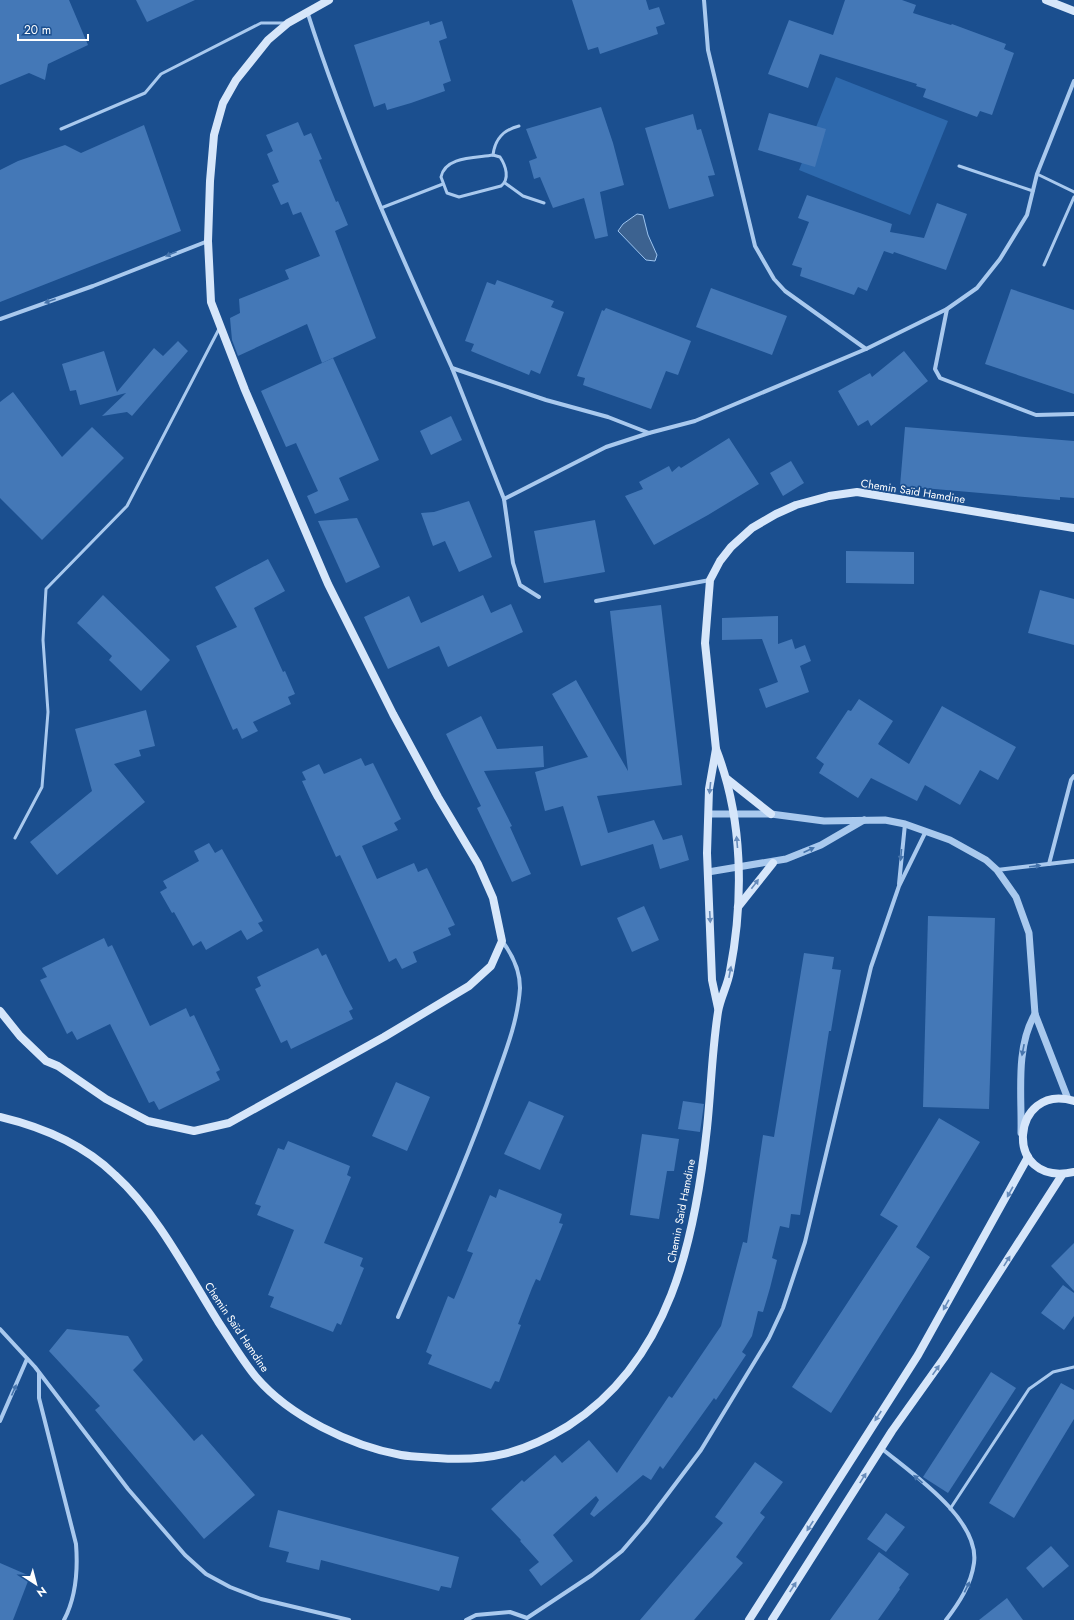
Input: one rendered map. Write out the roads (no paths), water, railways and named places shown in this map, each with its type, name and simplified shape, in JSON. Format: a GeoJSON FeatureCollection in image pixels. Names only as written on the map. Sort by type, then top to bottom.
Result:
{"type":"FeatureCollection","features":[{"type":"Feature","properties":{"kind":"main road"},"geometry":{"type":"LineString","coordinates":[[0,1011],[20,1036],[46,1061],[58,1066],[106,1099],[148,1121],[194,1131],[230,1123],[384,1037],[469,986],[491,966],[502,941],[493,898],[478,864],[438,797],[393,714],[328,584],[293,506],[220,328],[211,302],[208,241],[210,182],[214,135],[223,103],[236,80],[268,40],[288,23],[329,0]]}},
{"type":"Feature","properties":{"kind":"main road"},"geometry":{"type":"LineString","coordinates":[[1046,0],[1074,11]]}},
{"type":"Feature","properties":{"kind":"main road","name":"Chemin Saïd Hamdine"},"geometry":{"type":"LineString","coordinates":[[716,749],[705,643],[710,580],[720,561],[731,547],[752,528],[776,514],[796,505],[829,496],[857,492],[1074,528]]}},
{"type":"Feature","properties":{"kind":"main road"},"geometry":{"type":"LineString","coordinates":[[716,749],[727,779],[734,813],[738,866],[738,907],[730,974],[718,1009]]}},
{"type":"Feature","properties":{"kind":"main road"},"geometry":{"type":"LineString","coordinates":[[716,749],[709,789],[708,872],[712,980],[718,1009]]}},
{"type":"Feature","properties":{"kind":"main road"},"geometry":{"type":"LineString","coordinates":[[727,779],[771,814]]}},
{"type":"Feature","properties":{"kind":"main road"},"geometry":{"type":"LineString","coordinates":[[738,907],[773,862]]}},
{"type":"Feature","properties":{"kind":"main road","name":"Chemin Saïd Hamdine"},"geometry":{"type":"LineString","coordinates":[[0,1117],[30,1124],[58,1136],[95,1158],[117,1176],[145,1208],[166,1238],[236,1348],[258,1379],[285,1402],[330,1432],[365,1446],[403,1456],[484,1459],[522,1450],[551,1437],[588,1413],[640,1358],[654,1333],[682,1267],[690,1237],[702,1170],[718,1009]]}},
{"type":"Feature","properties":{"kind":"main road"},"geometry":{"type":"LineString","coordinates":[[1071,1100],[1054,1098],[1037,1106],[1028,1115],[1022,1128],[1021,1137],[1024,1150],[1032,1164],[1043,1172],[1062,1175],[1074,1172]]}},
{"type":"Feature","properties":{"kind":"main road"},"geometry":{"type":"LineString","coordinates":[[749,1620],[918,1355],[1028,1157]]}},
{"type":"Feature","properties":{"kind":"main road"},"geometry":{"type":"LineString","coordinates":[[772,1620],[882,1448],[944,1358],[1062,1175]]}},
{"type":"Feature","properties":{"kind":"street"},"geometry":{"type":"LineString","coordinates":[[704,0],[710,57],[755,246],[774,279],[785,291],[866,349]]}},
{"type":"Feature","properties":{"kind":"street"},"geometry":{"type":"LineString","coordinates":[[307,11],[323,61],[381,208],[452,368],[504,499],[513,563],[520,585],[539,597]]}},
{"type":"Feature","properties":{"kind":"street"},"geometry":{"type":"LineString","coordinates":[[504,499],[606,447],[695,420],[866,349],[947,309],[977,288],[1000,259],[1027,215],[1037,174],[1074,81]]}},
{"type":"Feature","properties":{"kind":"street"},"geometry":{"type":"LineString","coordinates":[[0,320],[93,286],[208,241]]}},
{"type":"Feature","properties":{"kind":"street"},"geometry":{"type":"LineString","coordinates":[[947,309],[935,369],[940,378],[1036,415],[1074,414]]}},
{"type":"Feature","properties":{"kind":"street"},"geometry":{"type":"LineString","coordinates":[[452,368],[546,400],[608,417],[649,433]]}},
{"type":"Feature","properties":{"kind":"street"},"geometry":{"type":"LineString","coordinates":[[596,601],[710,580]]}},
{"type":"Feature","properties":{"kind":"street"},"geometry":{"type":"LineString","coordinates":[[1049,864],[1071,780],[1074,776]]}},
{"type":"Feature","properties":{"kind":"street"},"geometry":{"type":"LineString","coordinates":[[709,814],[771,814],[824,821],[885,820],[905,824],[926,831],[956,843],[986,860],[997,870],[1016,897],[1029,933],[1035,1014],[1071,1100]]}},
{"type":"Feature","properties":{"kind":"street"},"geometry":{"type":"LineString","coordinates":[[708,872],[738,866],[773,862],[816,847],[864,820]]}},
{"type":"Feature","properties":{"kind":"street"},"geometry":{"type":"LineString","coordinates":[[899,886],[905,824]]}},
{"type":"Feature","properties":{"kind":"street"},"geometry":{"type":"LineString","coordinates":[[466,1620],[476,1615],[510,1612],[527,1618],[592,1575],[622,1551],[646,1523],[701,1450],[770,1338],[797,1271],[826,1160],[871,967],[899,886],[926,831]]}},
{"type":"Feature","properties":{"kind":"street"},"geometry":{"type":"LineString","coordinates":[[997,870],[1074,861]]}},
{"type":"Feature","properties":{"kind":"street"},"geometry":{"type":"LineString","coordinates":[[398,1317],[483,1113],[516,1018],[520,986],[512,954],[502,941]]}},
{"type":"Feature","properties":{"kind":"street"},"geometry":{"type":"LineString","coordinates":[[1021,1137],[1022,1055],[1029,1024],[1035,1014]]}},
{"type":"Feature","properties":{"kind":"street"},"geometry":{"type":"LineString","coordinates":[[0,1329],[39,1372],[128,1489],[185,1555],[206,1574],[230,1587],[261,1599],[349,1620]]}},
{"type":"Feature","properties":{"kind":"street"},"geometry":{"type":"LineString","coordinates":[[0,1421],[27,1359]]}},
{"type":"Feature","properties":{"kind":"street"},"geometry":{"type":"LineString","coordinates":[[39,1372],[39,1398],[76,1544],[78,1566],[64,1620]]}},
{"type":"Feature","properties":{"kind":"street"},"geometry":{"type":"LineString","coordinates":[[882,1448],[932,1490],[962,1524],[971,1541],[974,1562],[970,1580],[960,1600],[946,1620]]}},
{"type":"Feature","properties":{"kind":"lane"},"geometry":{"type":"LineString","coordinates":[[61,129],[145,93],[161,74],[261,22],[288,23]]}},
{"type":"Feature","properties":{"kind":"lane"},"geometry":{"type":"LineString","coordinates":[[493,155],[494,147],[503,133],[519,126]]}},
{"type":"Feature","properties":{"kind":"lane"},"geometry":{"type":"LineString","coordinates":[[493,155],[500,157],[503,161],[507,177],[505,183],[497,188],[459,197],[447,193],[443,184],[442,172],[451,162],[493,155]]}},
{"type":"Feature","properties":{"kind":"lane"},"geometry":{"type":"LineString","coordinates":[[959,166],[1033,191]]}},
{"type":"Feature","properties":{"kind":"lane"},"geometry":{"type":"LineString","coordinates":[[1037,174],[1074,192]]}},
{"type":"Feature","properties":{"kind":"lane"},"geometry":{"type":"LineString","coordinates":[[505,183],[523,196],[544,203]]}},
{"type":"Feature","properties":{"kind":"lane"},"geometry":{"type":"LineString","coordinates":[[381,208],[443,184]]}},
{"type":"Feature","properties":{"kind":"lane"},"geometry":{"type":"LineString","coordinates":[[1044,265],[1074,197]]}},
{"type":"Feature","properties":{"kind":"lane"},"geometry":{"type":"LineString","coordinates":[[15,838],[42,787],[48,712],[43,640],[46,589],[127,506],[220,328]]}},
{"type":"Feature","properties":{"kind":"lane"},"geometry":{"type":"LineString","coordinates":[[950,1509],[1030,1389],[1053,1372],[1074,1367]]}}]}
